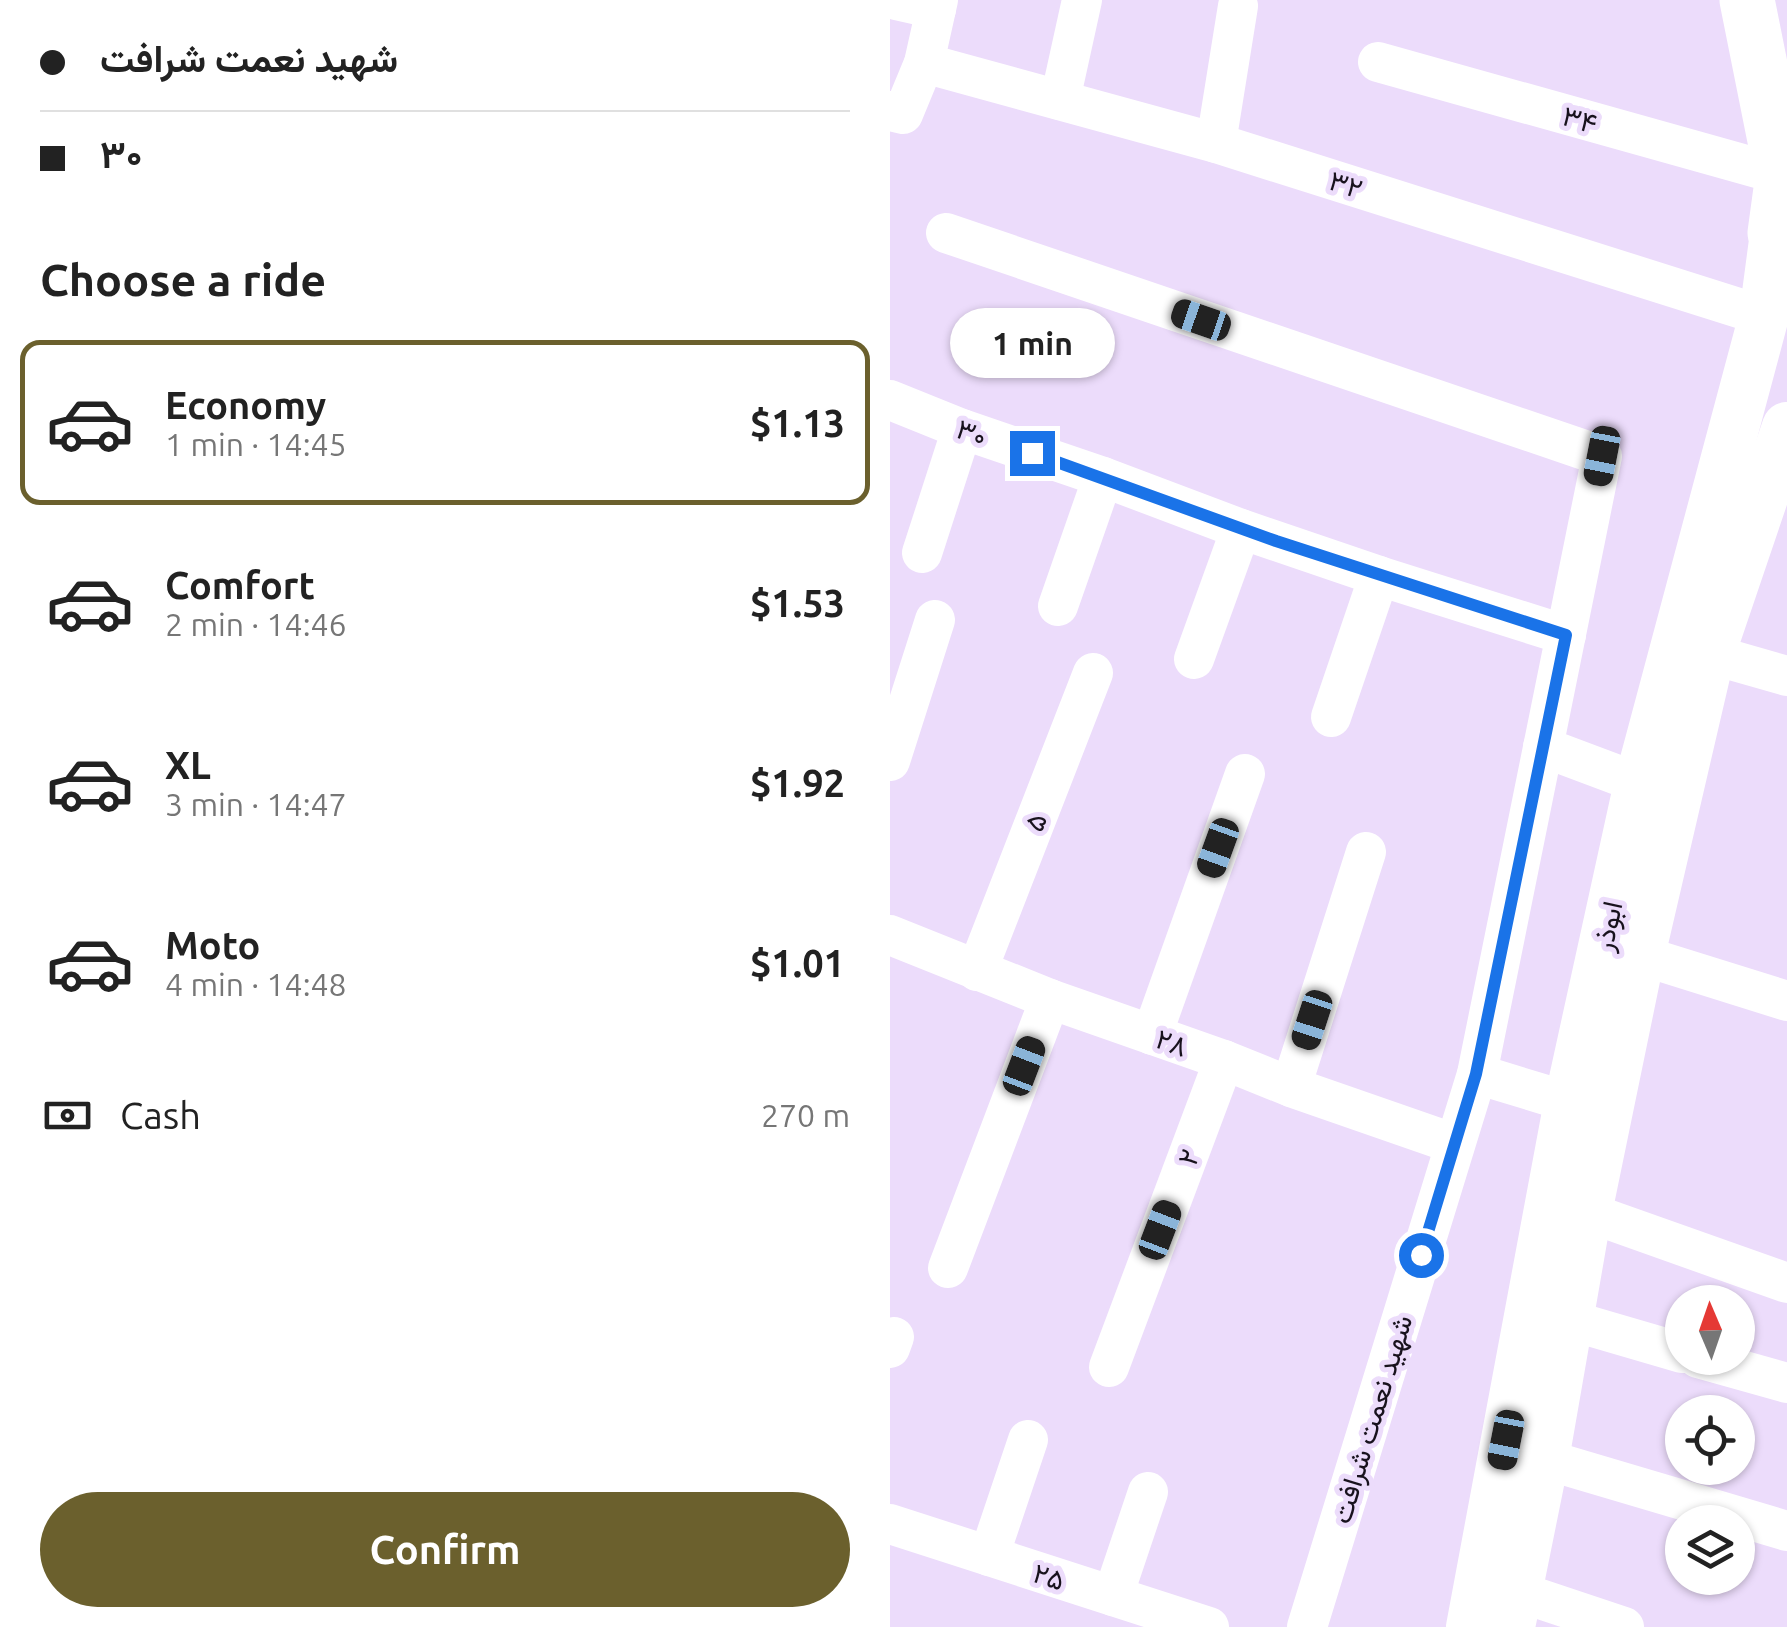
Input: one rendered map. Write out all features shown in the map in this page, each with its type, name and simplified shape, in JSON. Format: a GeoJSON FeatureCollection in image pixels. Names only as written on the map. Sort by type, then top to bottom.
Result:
{"type":"FeatureCollection","features":[{"type":"Feature","properties":{"kind":"highway"},"geometry":{"type":"LineString","coordinates":[[1743,1],[1785,160],[1775,233]]}},
{"type":"Feature","properties":{"kind":"main road","name":"ابوذر"},"geometry":{"type":"LineString","coordinates":[[1470,1627],[1569,1102],[1639,783],[1764,316],[1775,233]]}},
{"type":"Feature","properties":{"kind":"main road","name":"ابوذر"},"geometry":{"type":"LineString","coordinates":[[1513,1609],[1640,955],[1710,654],[1787,426]]}},
{"type":"Feature","properties":{"kind":"street"},"geometry":{"type":"LineString","coordinates":[[890,111],[903,114],[924,63],[937,5],[896,0]]}},
{"type":"Feature","properties":{"kind":"street"},"geometry":{"type":"LineString","coordinates":[[1060,100],[1082,0]]}},
{"type":"Feature","properties":{"kind":"street"},"geometry":{"type":"LineString","coordinates":[[1216,143],[1238,6]]}},
{"type":"Feature","properties":{"kind":"street","name":"۳۴"},"geometry":{"type":"LineString","coordinates":[[1378,62],[1785,160]]}},
{"type":"Feature","properties":{"kind":"street","name":"۳۲"},"geometry":{"type":"LineString","coordinates":[[924,63],[1216,143],[1764,316]]}},
{"type":"Feature","properties":{"kind":"street","name":"شهید نعمت شرافت"},"geometry":{"type":"LineString","coordinates":[[946,233],[1602,456],[1476,1074],[1308,1627]]}},
{"type":"Feature","properties":{"kind":"street","name":"۳۰"},"geometry":{"type":"LineString","coordinates":[[890,400],[1241,529],[1566,635]]}},
{"type":"Feature","properties":{"kind":"street"},"geometry":{"type":"LineString","coordinates":[[922,553],[962,429]]}},
{"type":"Feature","properties":{"kind":"street"},"geometry":{"type":"LineString","coordinates":[[1058,606],[1103,477]]}},
{"type":"Feature","properties":{"kind":"street"},"geometry":{"type":"LineString","coordinates":[[1194,659],[1241,529]]}},
{"type":"Feature","properties":{"kind":"street"},"geometry":{"type":"LineString","coordinates":[[1331,717],[1379,576]]}},
{"type":"Feature","properties":{"kind":"street"},"geometry":{"type":"LineString","coordinates":[[890,761],[935,620]]}},
{"type":"Feature","properties":{"kind":"street"},"geometry":{"type":"LineString","coordinates":[[1710,654],[1787,676]]}},
{"type":"Feature","properties":{"kind":"street","name":"۵"},"geometry":{"type":"LineString","coordinates":[[977,970],[1094,673]]}},
{"type":"Feature","properties":{"kind":"street"},"geometry":{"type":"LineString","coordinates":[[1543,747],[1639,783]]}},
{"type":"Feature","properties":{"kind":"street"},"geometry":{"type":"LineString","coordinates":[[1152,1035],[1245,774]]}},
{"type":"Feature","properties":{"kind":"street"},"geometry":{"type":"LineString","coordinates":[[1290,1088],[1366,852]]}},
{"type":"Feature","properties":{"kind":"street","name":"۲۸"},"geometry":{"type":"LineString","coordinates":[[892,943],[977,970],[1290,1088],[1455,1144]]}},
{"type":"Feature","properties":{"kind":"street"},"geometry":{"type":"LineString","coordinates":[[1640,955],[1787,1001]]}},
{"type":"Feature","properties":{"kind":"street"},"geometry":{"type":"LineString","coordinates":[[948,1268],[1050,999]]}},
{"type":"Feature","properties":{"kind":"street","name":"۲"},"geometry":{"type":"LineString","coordinates":[[1109,1367],[1224,1060]]}},
{"type":"Feature","properties":{"kind":"street"},"geometry":{"type":"LineString","coordinates":[[1476,1074],[1569,1102]]}},
{"type":"Feature","properties":{"kind":"street"},"geometry":{"type":"LineString","coordinates":[[1588,1212],[1787,1284]]}},
{"type":"Feature","properties":{"kind":"street"},"geometry":{"type":"LineString","coordinates":[[1569,1320],[1665,1348]]}},
{"type":"Feature","properties":{"kind":"street"},"geometry":{"type":"LineString","coordinates":[[1755,1375],[1787,1384]]}},
{"type":"Feature","properties":{"kind":"street"},"geometry":{"type":"LineString","coordinates":[[989,1556],[1028,1440]]}},
{"type":"Feature","properties":{"kind":"street"},"geometry":{"type":"LineString","coordinates":[[1544,1460],[1787,1531]]}},
{"type":"Feature","properties":{"kind":"street"},"geometry":{"type":"LineString","coordinates":[[1113,1596],[1148,1492]]}},
{"type":"Feature","properties":{"kind":"street","name":"۲۵"},"geometry":{"type":"LineString","coordinates":[[890,1524],[1209,1627]]}},
{"type":"Feature","properties":{"kind":"street"},"geometry":{"type":"LineString","coordinates":[[1513,1609],[1624,1627]]}},
{"type":"Feature","properties":{"kind":"route"},"geometry":{"type":"LineString","coordinates":[[1032,453],[1276,541],[1566,635],[1476,1074],[1421,1255]]}}]}
